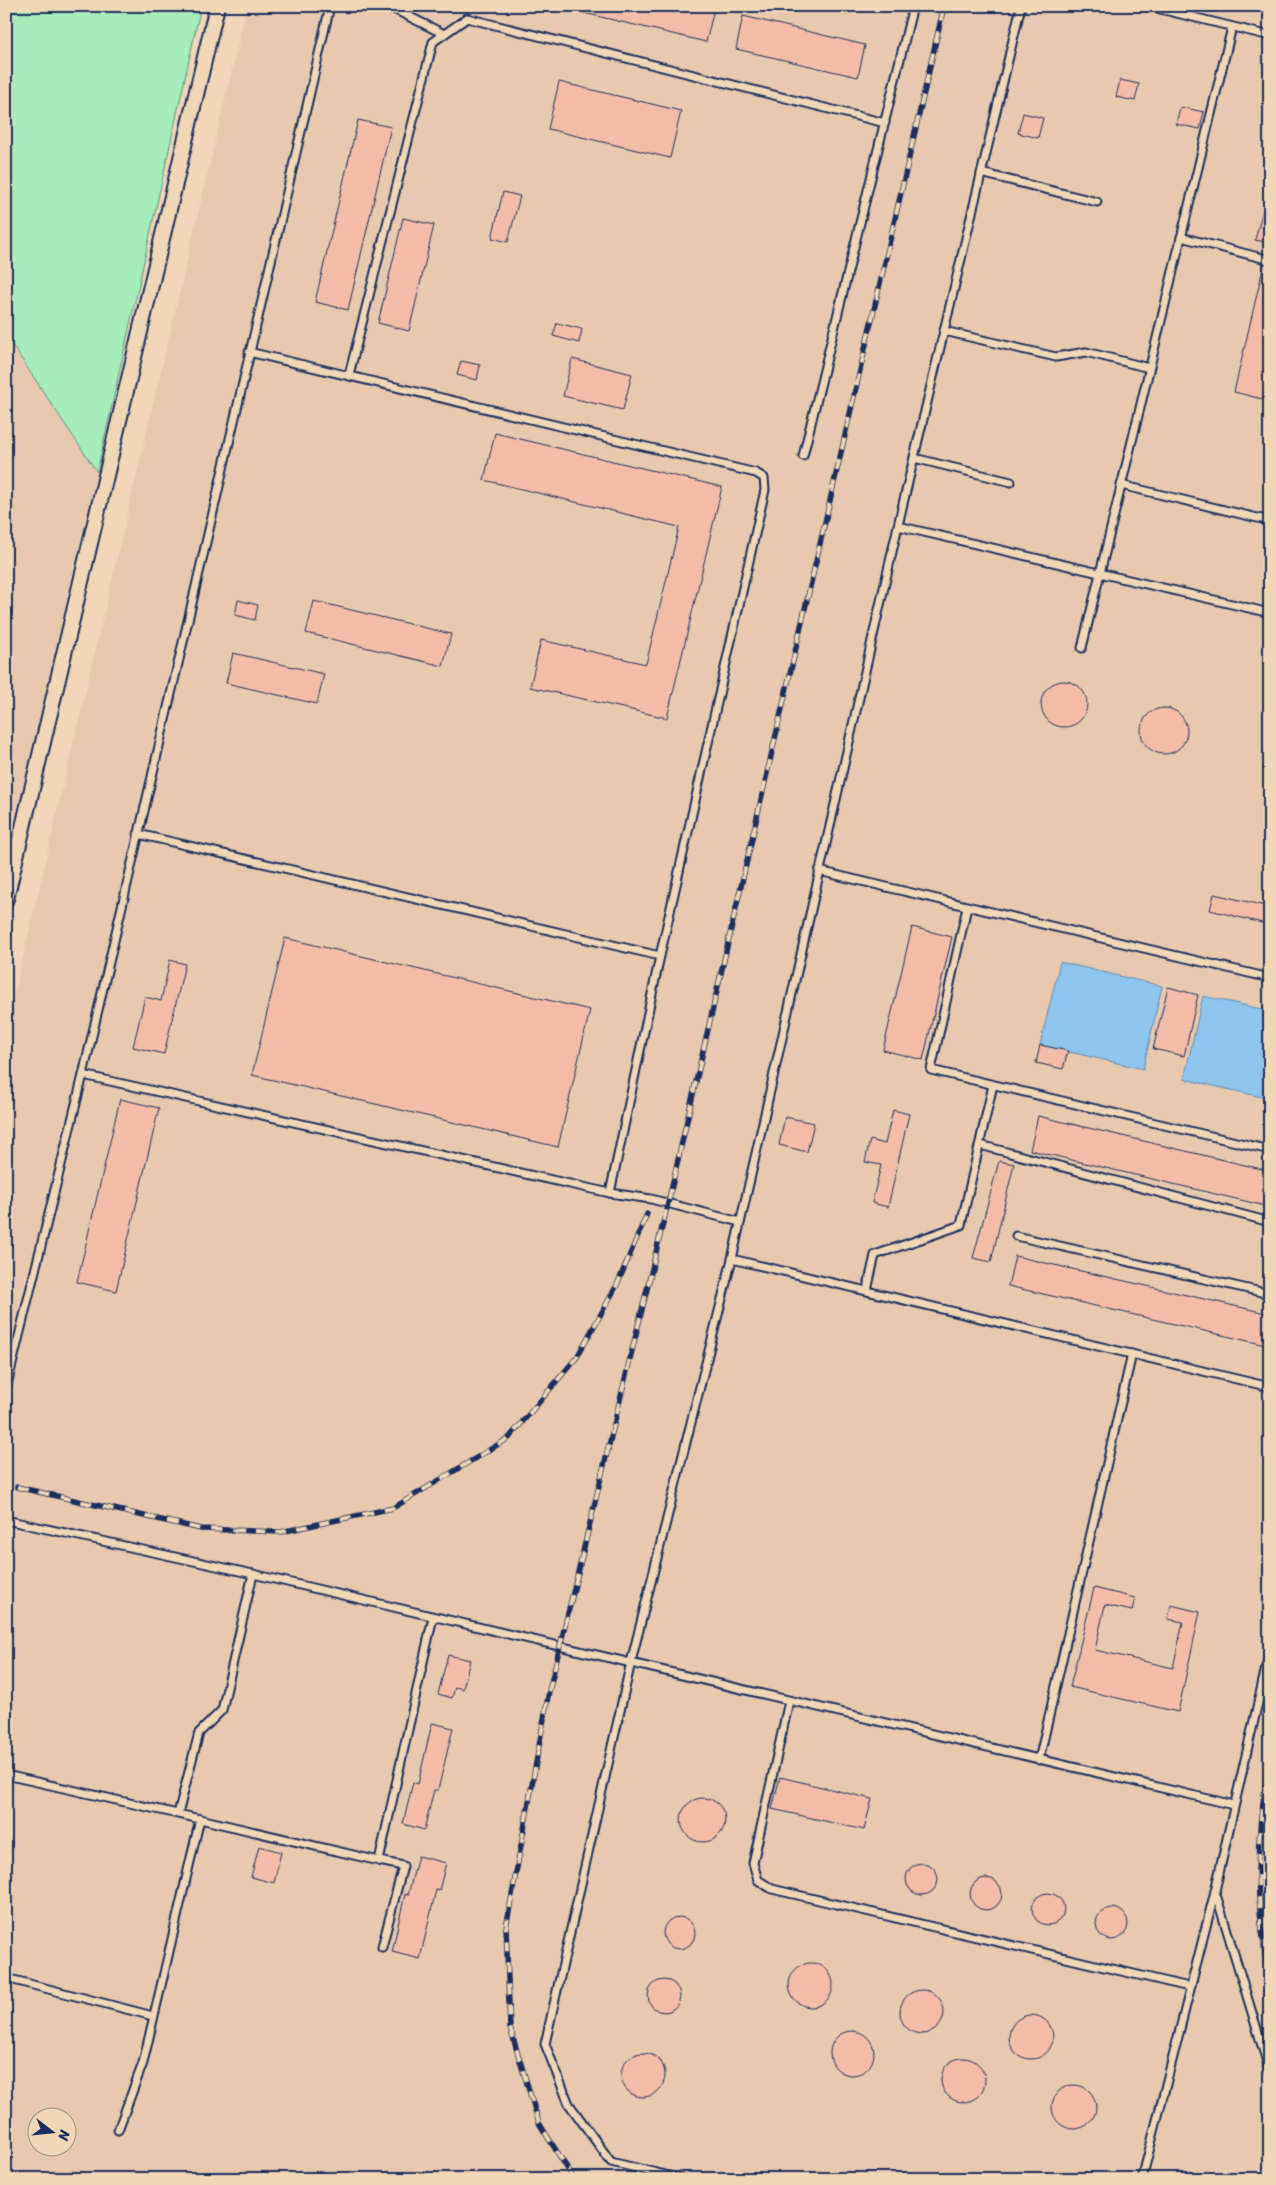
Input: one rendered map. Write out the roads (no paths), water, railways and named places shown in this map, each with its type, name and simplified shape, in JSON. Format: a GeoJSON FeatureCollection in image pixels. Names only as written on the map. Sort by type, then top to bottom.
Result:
{"type":"FeatureCollection","features":[{"type":"Feature","properties":{"kind":"street"},"geometry":{"type":"LineString","coordinates":[[6,899],[217,6]]}},
{"type":"Feature","properties":{"kind":"lane"},"geometry":{"type":"LineString","coordinates":[[6,1389],[82,1075],[330,6]]}},
{"type":"Feature","properties":{"kind":"lane"},"geometry":{"type":"LineString","coordinates":[[388,6],[444,34]]}},
{"type":"Feature","properties":{"kind":"lane"},"geometry":{"type":"LineString","coordinates":[[803,456],[912,6]]}},
{"type":"Feature","properties":{"kind":"lane"},"geometry":{"type":"LineString","coordinates":[[682,2179],[611,2162],[569,2104],[545,2044],[631,1662],[732,1259],[898,526],[1021,6]]}},
{"type":"Feature","properties":{"kind":"lane"},"geometry":{"type":"LineString","coordinates":[[1148,6],[1270,36]]}},
{"type":"Feature","properties":{"kind":"lane"},"geometry":{"type":"LineString","coordinates":[[348,375],[433,42],[467,18],[885,123]]}},
{"type":"Feature","properties":{"kind":"lane"},"geometry":{"type":"LineString","coordinates":[[1082,648],[1232,27]]}},
{"type":"Feature","properties":{"kind":"lane"},"geometry":{"type":"LineString","coordinates":[[981,173],[1097,202]]}},
{"type":"Feature","properties":{"kind":"lane"},"geometry":{"type":"LineString","coordinates":[[1181,237],[1270,260]]}},
{"type":"Feature","properties":{"kind":"lane"},"geometry":{"type":"LineString","coordinates":[[944,332],[1056,357],[1086,352],[1149,368]]}},
{"type":"Feature","properties":{"kind":"lane"},"geometry":{"type":"LineString","coordinates":[[249,352],[756,473],[764,478],[765,490],[660,956],[610,1193]]}},
{"type":"Feature","properties":{"kind":"lane"},"geometry":{"type":"LineString","coordinates":[[914,458],[1011,482]]}},
{"type":"Feature","properties":{"kind":"lane"},"geometry":{"type":"LineString","coordinates":[[1121,485],[1270,521]]}},
{"type":"Feature","properties":{"kind":"lane"},"geometry":{"type":"LineString","coordinates":[[898,526],[1270,613]]}},
{"type":"Feature","properties":{"kind":"lane"},"geometry":{"type":"LineString","coordinates":[[138,834],[660,956]]}},
{"type":"Feature","properties":{"kind":"lane"},"geometry":{"type":"LineString","coordinates":[[819,871],[1270,978]]}},
{"type":"Feature","properties":{"kind":"lane"},"geometry":{"type":"LineString","coordinates":[[967,907],[931,1070],[1270,1150]]}},
{"type":"Feature","properties":{"kind":"lane"},"geometry":{"type":"LineString","coordinates":[[82,1075],[610,1193],[651,1199],[740,1222]]}},
{"type":"Feature","properties":{"kind":"lane"},"geometry":{"type":"LineString","coordinates":[[867,1291],[875,1255],[961,1225],[994,1085]]}},
{"type":"Feature","properties":{"kind":"lane"},"geometry":{"type":"LineString","coordinates":[[980,1145],[1270,1222]]}},
{"type":"Feature","properties":{"kind":"lane"},"geometry":{"type":"LineString","coordinates":[[1016,1236],[1270,1294]]}},
{"type":"Feature","properties":{"kind":"lane"},"geometry":{"type":"LineString","coordinates":[[732,1259],[1270,1387]]}},
{"type":"Feature","properties":{"kind":"lane"},"geometry":{"type":"LineString","coordinates":[[1039,1760],[1132,1354]]}},
{"type":"Feature","properties":{"kind":"lane"},"geometry":{"type":"LineString","coordinates":[[6,1520],[253,1574],[433,1618],[631,1662],[1234,1805]]}},
{"type":"Feature","properties":{"kind":"lane"},"geometry":{"type":"LineString","coordinates":[[178,1814],[199,1733],[222,1710],[253,1574]]}},
{"type":"Feature","properties":{"kind":"lane"},"geometry":{"type":"LineString","coordinates":[[379,1861],[433,1618]]}},
{"type":"Feature","properties":{"kind":"lane"},"geometry":{"type":"LineString","coordinates":[[1142,2179],[1189,1987],[1215,1891],[1270,1650]]}},
{"type":"Feature","properties":{"kind":"lane"},"geometry":{"type":"LineString","coordinates":[[789,1701],[753,1863],[758,1880],[772,1889],[1189,1987]]}},
{"type":"Feature","properties":{"kind":"lane"},"geometry":{"type":"LineString","coordinates":[[6,1774],[404,1866],[382,1947]]}},
{"type":"Feature","properties":{"kind":"lane"},"geometry":{"type":"LineString","coordinates":[[118,2130],[143,2063],[200,1819]]}},
{"type":"Feature","properties":{"kind":"lane"},"geometry":{"type":"LineString","coordinates":[[1215,1891],[1270,2072]]}},
{"type":"Feature","properties":{"kind":"lane"},"geometry":{"type":"LineString","coordinates":[[6,1978],[153,2016]]}},
{"type":"Feature","properties":{"kind":"water"},"geometry":{"type":"Polygon","coordinates":[[[1060,962],[1162,986],[1143,1069],[1040,1045],[1060,962]]]}},
{"type":"Feature","properties":{"kind":"water"},"geometry":{"type":"Polygon","coordinates":[[[1203,996],[1270,1011],[1270,1099],[1184,1079],[1203,996]]]}},
{"type":"Feature","properties":{"kind":"railway"},"geometry":{"type":"LineString","coordinates":[[574,2179],[539,2123],[510,2028],[506,1928],[549,1691],[668,1203],[944,6]]}},
{"type":"Feature","properties":{"kind":"railway"},"geometry":{"type":"LineString","coordinates":[[17,1487],[201,1529],[281,1532],[393,1508],[509,1438],[577,1357],[617,1285],[647,1214]]}},
{"type":"Feature","properties":{"kind":"railway"},"geometry":{"type":"LineString","coordinates":[[1270,1766],[1261,1819],[1258,1874],[1262,1929],[1270,1982]]}}]}
